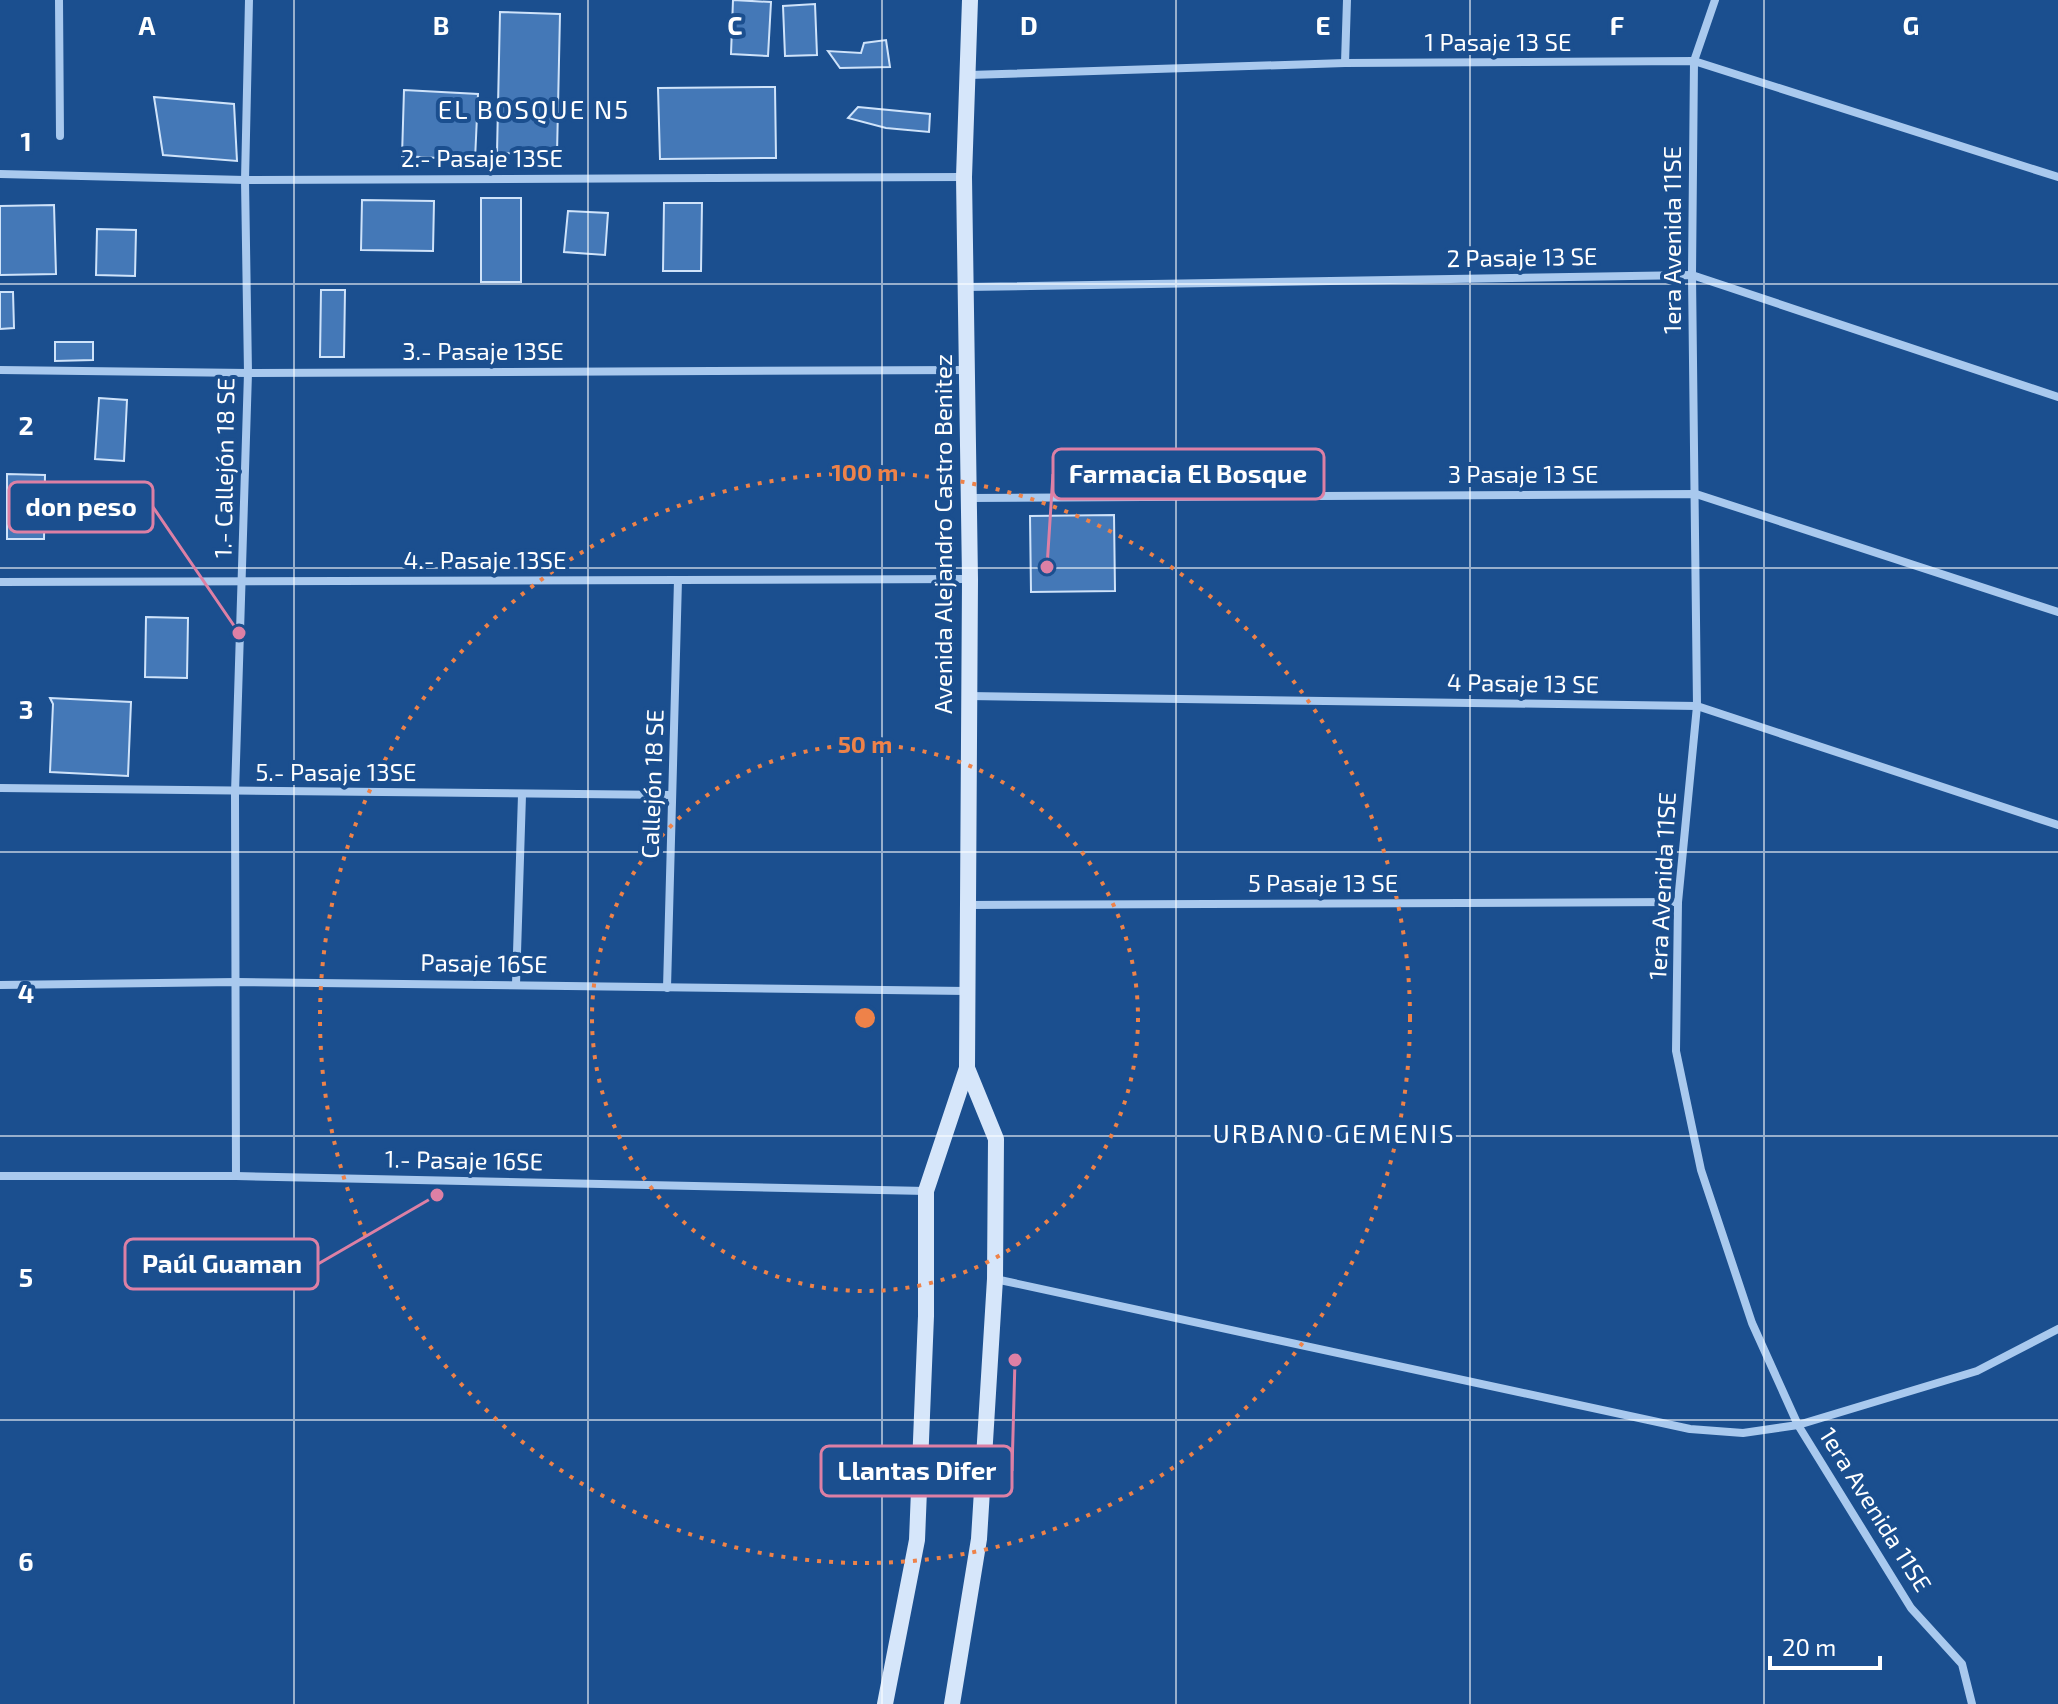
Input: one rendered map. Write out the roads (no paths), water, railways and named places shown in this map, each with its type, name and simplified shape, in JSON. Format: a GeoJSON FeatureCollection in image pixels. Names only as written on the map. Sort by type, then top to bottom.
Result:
{"type":"FeatureCollection","features":[{"type":"Feature","properties":{"kind":"main road","name":"Avenida Alejandro Castro Benitez"},"geometry":{"type":"LineString","coordinates":[[885,1704],[917,1540],[926,1316],[926,1191],[967,1068],[970,579],[964,177],[970,0]]}},
{"type":"Feature","properties":{"kind":"main road","name":"Avenida Alejandro Castro Benitez"},"geometry":{"type":"LineString","coordinates":[[952,1704],[979,1539],[995,1279],[996,1139],[967,1068]]}},
{"type":"Feature","properties":{"kind":"street"},"geometry":{"type":"LineString","coordinates":[[59,0],[60,136]]}},
{"type":"Feature","properties":{"kind":"street","name":"1.- Callejón 18 SE"},"geometry":{"type":"LineString","coordinates":[[236,1176],[235,793],[248,373],[245,180],[249,0]]}},
{"type":"Feature","properties":{"kind":"street"},"geometry":{"type":"LineString","coordinates":[[1345,63],[1347,0]]}},
{"type":"Feature","properties":{"kind":"street","name":"1era Avenida 11SE"},"geometry":{"type":"LineString","coordinates":[[1715,0],[1694,61],[1692,275],[1697,706],[1678,902],[1676,1051],[1701,1170],[1752,1323],[1798,1425],[1911,1608],[1962,1664],[1972,1704]]}},
{"type":"Feature","properties":{"kind":"street","name":"1 Pasaje 13 SE"},"geometry":{"type":"LineString","coordinates":[[969,75],[1345,63],[1694,61],[2058,177]]}},
{"type":"Feature","properties":{"kind":"street","name":"2.- Pasaje 13SE"},"geometry":{"type":"LineString","coordinates":[[0,174],[245,180],[964,177]]}},
{"type":"Feature","properties":{"kind":"street","name":"2 Pasaje 13 SE"},"geometry":{"type":"LineString","coordinates":[[966,287],[1692,275],[2058,397]]}},
{"type":"Feature","properties":{"kind":"street","name":"3.- Pasaje 13SE"},"geometry":{"type":"LineString","coordinates":[[0,370],[248,373],[967,370]]}},
{"type":"Feature","properties":{"kind":"street","name":"3 Pasaje 13 SE"},"geometry":{"type":"LineString","coordinates":[[969,498],[1696,494],[2058,612]]}},
{"type":"Feature","properties":{"kind":"street","name":"4.- Pasaje 13SE"},"geometry":{"type":"LineString","coordinates":[[0,582],[970,579]]}},
{"type":"Feature","properties":{"kind":"street","name":"Callejón 18 SE"},"geometry":{"type":"LineString","coordinates":[[667,988],[678,580]]}},
{"type":"Feature","properties":{"kind":"street","name":"4 Pasaje 13 SE"},"geometry":{"type":"LineString","coordinates":[[969,696],[1697,706],[2058,825]]}},
{"type":"Feature","properties":{"kind":"street","name":"5.- Pasaje 13SE"},"geometry":{"type":"LineString","coordinates":[[0,788],[235,793],[672,795]]}},
{"type":"Feature","properties":{"kind":"street"},"geometry":{"type":"LineString","coordinates":[[516,984],[522,795]]}},
{"type":"Feature","properties":{"kind":"street","name":"5 Pasaje 13 SE"},"geometry":{"type":"LineString","coordinates":[[967,905],[1678,902]]}},
{"type":"Feature","properties":{"kind":"street","name":"Pasaje 16SE"},"geometry":{"type":"LineString","coordinates":[[0,985],[237,982],[967,991]]}},
{"type":"Feature","properties":{"kind":"street","name":"1.- Pasaje 16SE"},"geometry":{"type":"LineString","coordinates":[[0,1176],[236,1176],[926,1191]]}},
{"type":"Feature","properties":{"kind":"street"},"geometry":{"type":"LineString","coordinates":[[995,1279],[1690,1429],[1743,1433],[1798,1425],[1977,1371],[2058,1329]]}},
{"type":"Feature","properties":{"kind":"place","name":"Farmacia El Bosque"},"geometry":{"type":"Point","coordinates":[1047,567]}},
{"type":"Feature","properties":{"kind":"place","name":"don peso"},"geometry":{"type":"Point","coordinates":[239,633]}},
{"type":"Feature","properties":{"kind":"place","name":"Paúl Guaman"},"geometry":{"type":"Point","coordinates":[437,1195]}},
{"type":"Feature","properties":{"kind":"place","name":"Llantas Difer"},"geometry":{"type":"Point","coordinates":[1015,1360]}},
{"type":"Feature","properties":{"kind":"district","name":"EL BOSQUE N5"},"geometry":{"type":"Point","coordinates":[534,110]}},
{"type":"Feature","properties":{"kind":"district","name":"URBANO GEMENIS"},"geometry":{"type":"Point","coordinates":[1334,1134]}}]}
